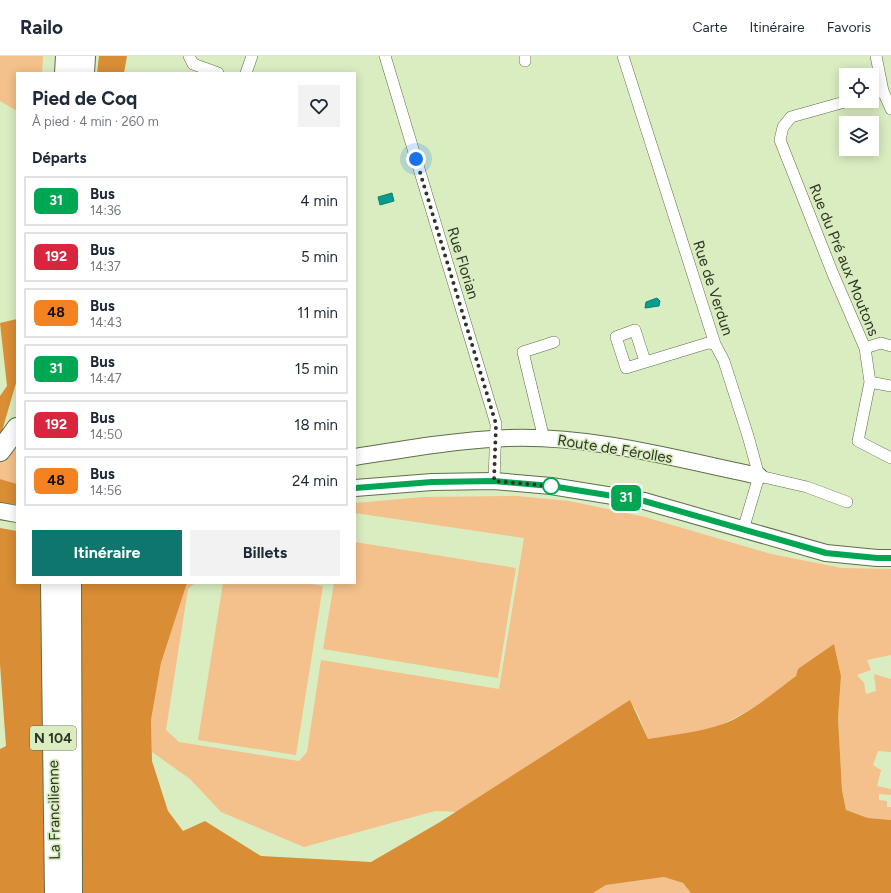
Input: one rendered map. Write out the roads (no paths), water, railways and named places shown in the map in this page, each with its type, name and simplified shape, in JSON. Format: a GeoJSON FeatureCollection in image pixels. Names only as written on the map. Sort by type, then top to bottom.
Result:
{"type":"FeatureCollection","features":[{"type":"Feature","properties":{"kind":"highway"},"geometry":{"type":"LineString","coordinates":[[65,72],[66,56]]}},
{"type":"Feature","properties":{"kind":"highway"},"geometry":{"type":"LineString","coordinates":[[84,72],[85,56]]}},
{"type":"Feature","properties":{"kind":"highway"},"geometry":{"type":"LineString","coordinates":[[0,451],[16,429]]}},
{"type":"Feature","properties":{"kind":"highway","name":"La Francilienne"},"geometry":{"type":"LineString","coordinates":[[51,584],[54,893]]}},
{"type":"Feature","properties":{"kind":"highway","name":"La Francilienne"},"geometry":{"type":"LineString","coordinates":[[72,584],[72,893]]}},
{"type":"Feature","properties":{"kind":"street"},"geometry":{"type":"LineString","coordinates":[[246,72],[252,56]]}},
{"type":"Feature","properties":{"kind":"street","name":"Rue Florian"},"geometry":{"type":"LineString","coordinates":[[385,56],[496,424],[494,481]]}},
{"type":"Feature","properties":{"kind":"street","name":"Rue de Verdun"},"geometry":{"type":"LineString","coordinates":[[623,56],[715,344],[724,361],[759,476]]}},
{"type":"Feature","properties":{"kind":"street"},"geometry":{"type":"LineString","coordinates":[[876,56],[876,68]]}},
{"type":"Feature","properties":{"kind":"street"},"geometry":{"type":"LineString","coordinates":[[191,64],[215,72]]}},
{"type":"Feature","properties":{"kind":"street"},"geometry":{"type":"LineString","coordinates":[[879,95],[891,108]]}},
{"type":"Feature","properties":{"kind":"street","name":"Rue du Pré aux Moutons"},"geometry":{"type":"LineString","coordinates":[[839,104],[791,117],[783,127],[780,140],[832,274],[865,348],[870,382],[858,442],[891,458]]}},
{"type":"Feature","properties":{"kind":"street"},"geometry":{"type":"LineString","coordinates":[[544,439],[523,352],[554,342]]}},
{"type":"Feature","properties":{"kind":"street"},"geometry":{"type":"LineString","coordinates":[[645,362],[708,343],[715,344]]}},
{"type":"Feature","properties":{"kind":"street"},"geometry":{"type":"LineString","coordinates":[[865,348],[880,343],[891,346]]}},
{"type":"Feature","properties":{"kind":"street"},"geometry":{"type":"LineString","coordinates":[[870,382],[891,386]]}},
{"type":"Feature","properties":{"kind":"street","name":"Route de Férolles"},"geometry":{"type":"LineString","coordinates":[[356,457],[495,439],[578,441],[759,476],[807,487],[847,502]]}},
{"type":"Feature","properties":{"kind":"street"},"geometry":{"type":"LineString","coordinates":[[743,530],[759,476]]}},
{"type":"Feature","properties":{"kind":"street"},"geometry":{"type":"LineString","coordinates":[[356,488],[432,482],[494,481],[551,486],[644,501],[826,553],[891,558]]}},
{"type":"Feature","properties":{"kind":"street"},"geometry":{"type":"LineString","coordinates":[[0,511],[16,514]]}},
{"type":"Feature","properties":{"kind":"water"},"geometry":{"type":"Polygon","coordinates":[[[392,193],[394,201],[380,205],[378,197],[392,193]]]}},
{"type":"Feature","properties":{"kind":"water"},"geometry":{"type":"Polygon","coordinates":[[[657,298],[660,301],[659,306],[645,308],[646,302],[657,298]]]}}]}
